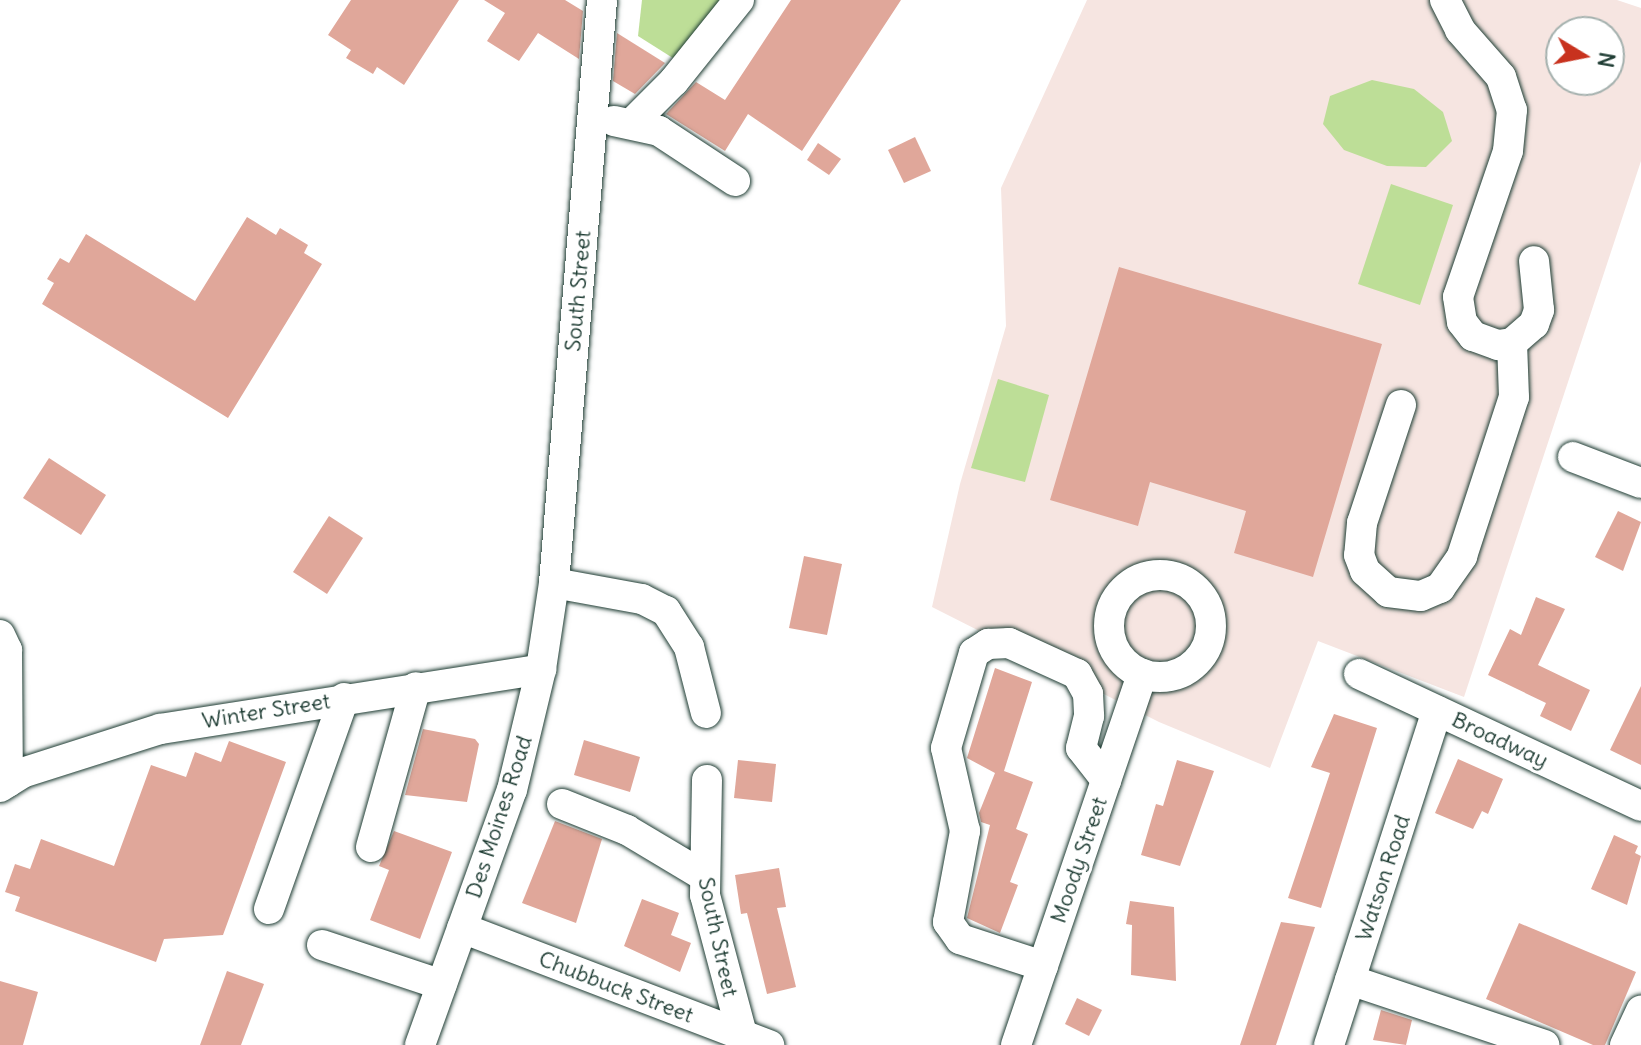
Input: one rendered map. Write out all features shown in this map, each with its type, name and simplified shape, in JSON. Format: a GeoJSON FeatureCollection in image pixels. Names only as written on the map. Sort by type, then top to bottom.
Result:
{"type":"FeatureCollection","features":[{"type":"Feature","properties":{"kind":"street","name":"South Street"},"geometry":{"type":"LineString","coordinates":[[554,583],[602,0]]}},
{"type":"Feature","properties":{"kind":"street"},"geometry":{"type":"LineString","coordinates":[[633,122],[674,81],[739,0]]}},
{"type":"Feature","properties":{"kind":"street"},"geometry":{"type":"LineString","coordinates":[[1445,0],[1460,30],[1501,77],[1512,110],[1508,151],[1458,310],[1473,336],[1498,345],[1512,343],[1534,324],[1539,310],[1534,261]]}},
{"type":"Feature","properties":{"kind":"street"},"geometry":{"type":"LineString","coordinates":[[592,120],[633,122],[659,131],[735,181]]}},
{"type":"Feature","properties":{"kind":"street"},"geometry":{"type":"LineString","coordinates":[[1401,405],[1362,523],[1359,555],[1365,571],[1388,592],[1421,596],[1440,588],[1462,556],[1514,397],[1512,343]]}},
{"type":"Feature","properties":{"kind":"street"},"geometry":{"type":"LineString","coordinates":[[1573,457],[1641,483]]}},
{"type":"Feature","properties":{"kind":"street"},"geometry":{"type":"LineString","coordinates":[[554,583],[642,599],[666,611],[689,647],[706,713]]}},
{"type":"Feature","properties":{"kind":"street","name":"Des Moines Road"},"geometry":{"type":"LineString","coordinates":[[420,1045],[523,754],[541,669],[554,583]]}},
{"type":"Feature","properties":{"kind":"street"},"geometry":{"type":"LineString","coordinates":[[0,635],[7,650],[4,784]]}},
{"type":"Feature","properties":{"kind":"street"},"geometry":{"type":"LineString","coordinates":[[1043,966],[960,939],[948,922],[965,831],[946,748],[974,653],[988,644],[1009,643],[1077,674],[1088,694],[1089,716],[1081,748],[1106,780]]}},
{"type":"Feature","properties":{"kind":"street","name":"Winter Street"},"geometry":{"type":"LineString","coordinates":[[4,784],[73,755],[160,729],[541,669]]}},
{"type":"Feature","properties":{"kind":"street","name":"Moody Street"},"geometry":{"type":"LineString","coordinates":[[1016,1045],[1142,674]]}},
{"type":"Feature","properties":{"kind":"street","name":"Broadway"},"geometry":{"type":"LineString","coordinates":[[1359,674],[1641,806]]}},
{"type":"Feature","properties":{"kind":"street"},"geometry":{"type":"LineString","coordinates":[[371,847],[416,687]]}},
{"type":"Feature","properties":{"kind":"street"},"geometry":{"type":"LineString","coordinates":[[269,909],[344,698]]}},
{"type":"Feature","properties":{"kind":"street","name":"Watson Road"},"geometry":{"type":"LineString","coordinates":[[1329,1045],[1437,711]]}},
{"type":"Feature","properties":{"kind":"street","name":"South Street"},"geometry":{"type":"LineString","coordinates":[[707,780],[704,876],[715,943],[752,1042]]}},
{"type":"Feature","properties":{"kind":"street"},"geometry":{"type":"LineString","coordinates":[[562,804],[627,830],[704,876]]}},
{"type":"Feature","properties":{"kind":"street","name":"Chubbuck Street"},"geometry":{"type":"LineString","coordinates":[[462,928],[752,1042]]}},
{"type":"Feature","properties":{"kind":"street"},"geometry":{"type":"LineString","coordinates":[[322,945],[442,985]]}},
{"type":"Feature","properties":{"kind":"street"},"geometry":{"type":"LineString","coordinates":[[1350,980],[1544,1045]]}},
{"type":"Feature","properties":{"kind":"street"},"geometry":{"type":"LineString","coordinates":[[1625,1045],[1641,1010]]}},
{"type":"Feature","properties":{"kind":"shaded area"},"geometry":{"type":"Polygon","coordinates":[[[1087,0],[1617,0],[1641,8],[1641,161],[1464,697],[1318,641],[1270,768],[1159,722],[932,607],[960,484],[1006,326],[1001,188],[1087,0]]]}},
{"type":"Feature","properties":{"kind":"green space"},"geometry":{"type":"Polygon","coordinates":[[[642,0],[728,0],[676,60],[638,36],[642,0]]]}},
{"type":"Feature","properties":{"kind":"green space"},"geometry":{"type":"Polygon","coordinates":[[[1372,80],[1414,89],[1443,112],[1452,141],[1426,167],[1387,166],[1344,150],[1323,124],[1330,96],[1372,80]]]}},
{"type":"Feature","properties":{"kind":"green space"},"geometry":{"type":"Polygon","coordinates":[[[1391,184],[1453,205],[1420,305],[1358,284],[1391,184]]]}},
{"type":"Feature","properties":{"kind":"green space"},"geometry":{"type":"Polygon","coordinates":[[[998,379],[1049,395],[1025,482],[971,468],[998,379]]]}},
{"type":"Feature","properties":{"kind":"building"},"geometry":{"type":"Polygon","coordinates":[[[351,0],[459,0],[404,85],[377,67],[373,74],[346,58],[351,50],[328,35],[351,0]]]}},
{"type":"Feature","properties":{"kind":"building"},"geometry":{"type":"Polygon","coordinates":[[[484,0],[565,0],[583,11],[579,59],[538,33],[519,61],[487,41],[505,13],[484,0]]]}},
{"type":"Feature","properties":{"kind":"building"},"geometry":{"type":"Polygon","coordinates":[[[791,0],[901,0],[802,151],[748,114],[725,151],[666,114],[696,82],[725,100],[791,0]]]}},
{"type":"Feature","properties":{"kind":"building"},"geometry":{"type":"Polygon","coordinates":[[[617,33],[665,63],[635,94],[613,81],[617,33]]]}},
{"type":"Feature","properties":{"kind":"building"},"geometry":{"type":"Polygon","coordinates":[[[915,137],[931,171],[904,183],[888,150],[915,137]]]}},
{"type":"Feature","properties":{"kind":"building"},"geometry":{"type":"Polygon","coordinates":[[[818,143],[841,159],[829,175],[807,160],[818,143]]]}},
{"type":"Feature","properties":{"kind":"building"},"geometry":{"type":"Polygon","coordinates":[[[247,217],[276,235],[280,228],[308,245],[304,253],[322,264],[228,418],[42,304],[54,283],[47,279],[60,258],[69,263],[86,234],[195,301],[247,217]]]}},
{"type":"Feature","properties":{"kind":"building"},"geometry":{"type":"Polygon","coordinates":[[[1119,267],[1382,344],[1313,577],[1234,553],[1246,511],[1150,482],[1138,526],[1050,500],[1119,267]]]}},
{"type":"Feature","properties":{"kind":"building"},"geometry":{"type":"Polygon","coordinates":[[[49,458],[106,495],[81,535],[23,498],[49,458]]]}},
{"type":"Feature","properties":{"kind":"building"},"geometry":{"type":"Polygon","coordinates":[[[1618,511],[1641,522],[1623,571],[1595,557],[1618,511]]]}},
{"type":"Feature","properties":{"kind":"building"},"geometry":{"type":"Polygon","coordinates":[[[329,516],[363,538],[327,594],[293,572],[329,516]]]}},
{"type":"Feature","properties":{"kind":"building"},"geometry":{"type":"Polygon","coordinates":[[[804,556],[842,564],[827,635],[789,628],[804,556]]]}},
{"type":"Feature","properties":{"kind":"building"},"geometry":{"type":"Polygon","coordinates":[[[1536,597],[1565,609],[1538,665],[1590,690],[1571,731],[1540,716],[1546,703],[1488,675],[1510,629],[1521,635],[1536,597]]]}},
{"type":"Feature","properties":{"kind":"building"},"geometry":{"type":"Polygon","coordinates":[[[995,668],[1032,682],[1004,771],[1033,782],[1016,829],[1028,834],[1010,882],[1018,885],[1000,933],[967,918],[990,825],[981,822],[979,813],[995,773],[967,758],[995,668]]]}},
{"type":"Feature","properties":{"kind":"building"},"geometry":{"type":"Polygon","coordinates":[[[1641,686],[1641,765],[1610,750],[1641,686]]]}},
{"type":"Feature","properties":{"kind":"building"},"geometry":{"type":"Polygon","coordinates":[[[1334,714],[1377,728],[1321,908],[1288,898],[1330,773],[1311,767],[1334,714]]]}},
{"type":"Feature","properties":{"kind":"building"},"geometry":{"type":"Polygon","coordinates":[[[423,729],[475,739],[479,744],[467,802],[405,795],[423,729]]]}},
{"type":"Feature","properties":{"kind":"building"},"geometry":{"type":"Polygon","coordinates":[[[584,740],[640,757],[630,792],[574,775],[584,740]]]}},
{"type":"Feature","properties":{"kind":"building"},"geometry":{"type":"Polygon","coordinates":[[[229,741],[286,762],[223,935],[164,939],[156,962],[15,911],[20,897],[5,892],[15,864],[30,869],[41,839],[114,866],[151,765],[186,777],[195,752],[221,762],[229,741]]]}},
{"type":"Feature","properties":{"kind":"building"},"geometry":{"type":"Polygon","coordinates":[[[1458,759],[1503,779],[1488,814],[1482,811],[1473,829],[1435,813],[1458,759]]]}},
{"type":"Feature","properties":{"kind":"building"},"geometry":{"type":"Polygon","coordinates":[[[738,760],[776,764],[772,802],[734,798],[738,760]]]}},
{"type":"Feature","properties":{"kind":"building"},"geometry":{"type":"Polygon","coordinates":[[[1177,760],[1214,771],[1180,866],[1141,855],[1156,804],[1163,806],[1177,760]]]}},
{"type":"Feature","properties":{"kind":"building"},"geometry":{"type":"Polygon","coordinates":[[[555,821],[602,839],[576,923],[522,903],[555,821]]]}},
{"type":"Feature","properties":{"kind":"building"},"geometry":{"type":"Polygon","coordinates":[[[394,831],[452,852],[420,939],[370,920],[389,870],[379,866],[394,831]]]}},
{"type":"Feature","properties":{"kind":"building"},"geometry":{"type":"Polygon","coordinates":[[[1614,835],[1638,846],[1635,853],[1641,856],[1627,905],[1591,889],[1614,835]]]}},
{"type":"Feature","properties":{"kind":"building"},"geometry":{"type":"Polygon","coordinates":[[[779,868],[786,907],[777,908],[796,987],[767,994],[747,913],[741,914],[735,875],[779,868]]]}},
{"type":"Feature","properties":{"kind":"building"},"geometry":{"type":"Polygon","coordinates":[[[642,899],[679,913],[671,935],[691,943],[680,972],[624,946],[642,899]]]}},
{"type":"Feature","properties":{"kind":"building"},"geometry":{"type":"Polygon","coordinates":[[[1130,901],[1174,907],[1176,981],[1131,975],[1132,925],[1126,924],[1130,901]]]}},
{"type":"Feature","properties":{"kind":"building"},"geometry":{"type":"Polygon","coordinates":[[[1281,922],[1315,927],[1276,1045],[1240,1045],[1281,922]]]}},
{"type":"Feature","properties":{"kind":"building"},"geometry":{"type":"Polygon","coordinates":[[[1519,923],[1636,972],[1605,1045],[1593,1045],[1486,999],[1519,923]]]}},
{"type":"Feature","properties":{"kind":"building"},"geometry":{"type":"Polygon","coordinates":[[[227,971],[264,984],[241,1045],[200,1045],[227,971]]]}},
{"type":"Feature","properties":{"kind":"building"},"geometry":{"type":"Polygon","coordinates":[[[0,981],[38,992],[23,1045],[0,1045],[0,981]]]}},
{"type":"Feature","properties":{"kind":"building"},"geometry":{"type":"Polygon","coordinates":[[[1077,998],[1102,1010],[1089,1036],[1065,1024],[1077,998]]]}},
{"type":"Feature","properties":{"kind":"building"},"geometry":{"type":"Polygon","coordinates":[[[1381,1010],[1412,1020],[1406,1045],[1373,1040],[1381,1010]]]}}]}
